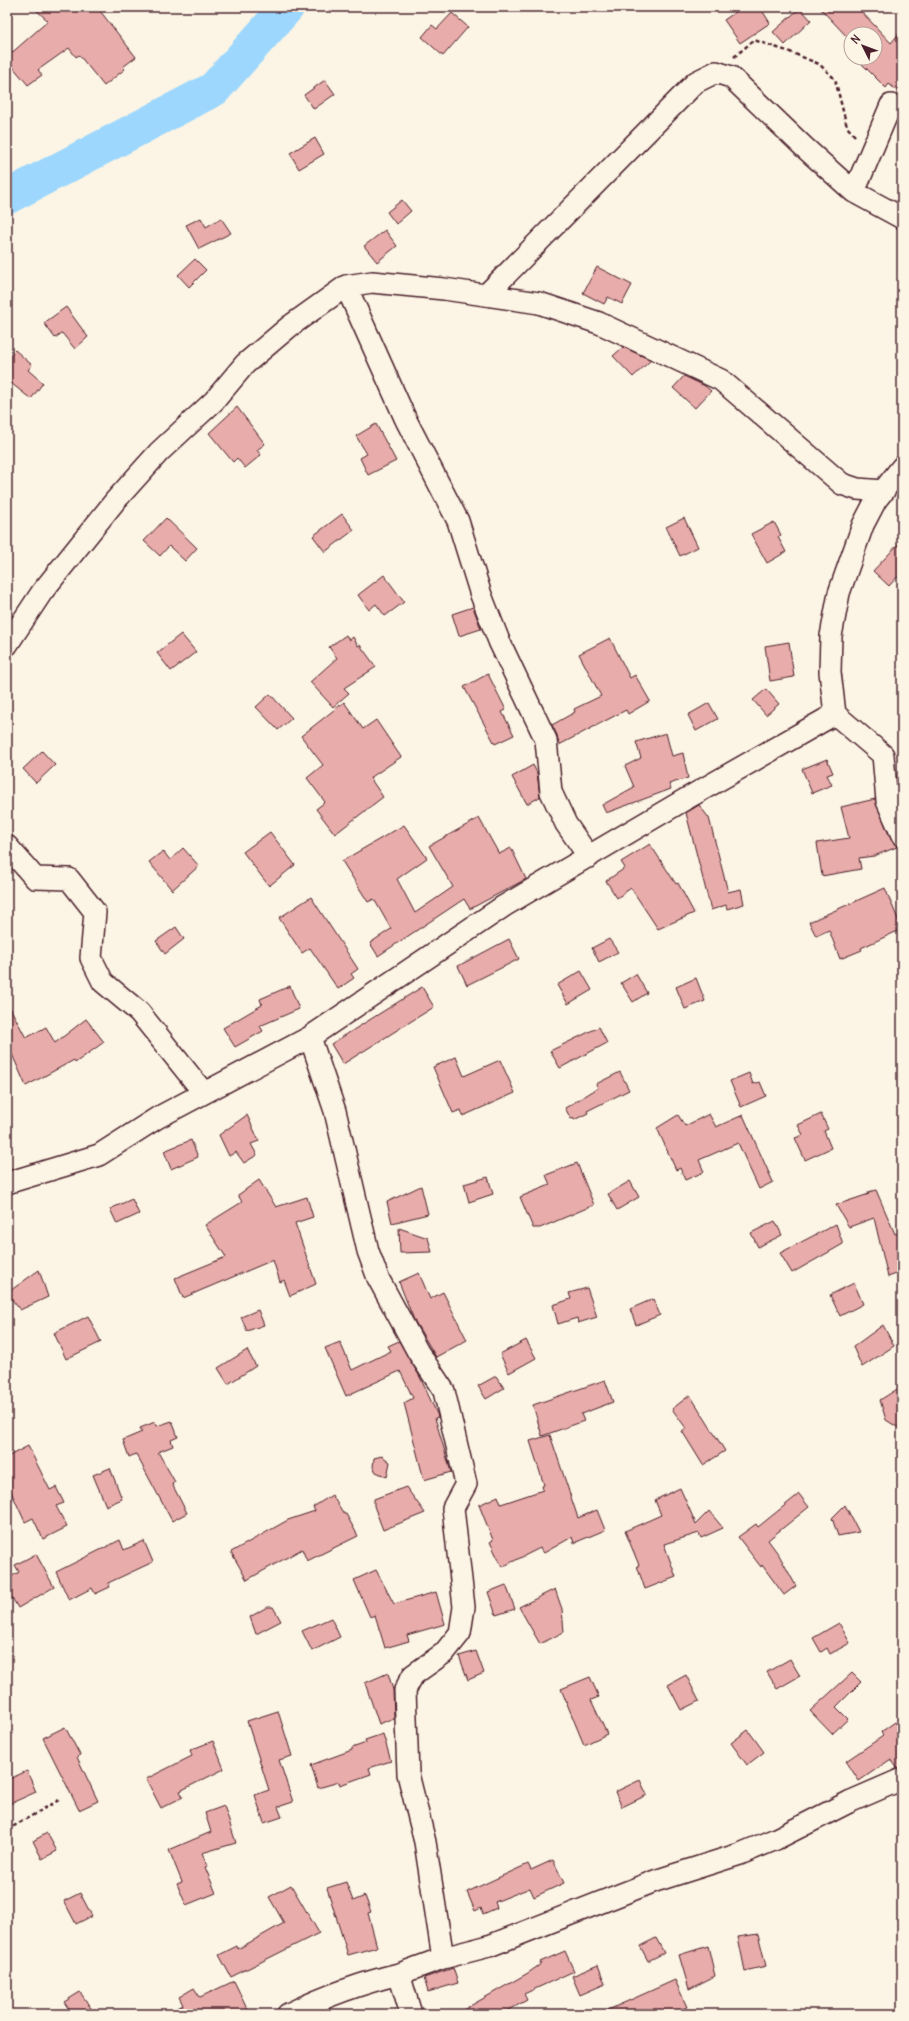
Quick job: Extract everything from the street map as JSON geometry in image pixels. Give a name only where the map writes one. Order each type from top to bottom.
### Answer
[{"type":"street","points":[[486,295],[696,82],[716,72],[731,76],[805,148],[854,192],[902,218]]},
{"type":"street","points":[[854,192],[891,105]]},
{"type":"street","points":[[7,645],[42,592],[115,500],[159,452],[214,401],[245,364],[290,326],[346,286],[372,282],[444,289],[486,295],[540,303],[599,323],[684,361],[721,380],[842,484],[857,489],[884,491]]},
{"type":"street","points":[[346,286],[406,420],[458,521],[470,554],[480,595],[500,642],[546,740],[551,792],[566,824],[589,857]]},
{"type":"street","points":[[902,467],[876,500],[863,525],[839,594],[831,636],[830,672],[835,714],[884,755],[887,801],[902,835]]},
{"type":"street","points":[[7,1183],[98,1155],[156,1118],[310,1037],[504,906],[684,800],[835,714]]},
{"type":"street","points":[[7,846],[35,878],[69,879],[95,912],[91,958],[103,982],[140,1012],[204,1093]]},
{"type":"street","points":[[310,1037],[335,1110],[368,1251],[378,1278],[418,1352],[444,1391],[466,1484],[453,1508],[464,1607],[460,1633],[444,1653],[413,1675],[405,1690],[408,1774],[425,1842],[443,1958]]},
{"type":"street","points":[[288,2014],[312,2003],[373,1980],[399,1974],[443,1958],[489,1946],[654,1881],[740,1854],[776,1839],[849,1802],[902,1779]]},
{"type":"street","points":[[399,1974],[411,2014]]},
{"type":"path","points":[[716,72],[754,40],[790,52],[819,64],[835,79],[847,127],[870,153]]},
{"type":"path","points":[[7,1830],[59,1800]]},
{"type":"building","points":[[33,7],[97,7],[136,57],[123,67],[125,69],[104,86],[79,55],[76,57],[69,48],[38,70],[42,75],[28,85],[7,60],[7,57],[48,21]]},
{"type":"building","points":[[743,7],[760,7],[770,23],[740,43],[724,20]]},
{"type":"building","points":[[819,7],[857,7],[875,26],[843,26],[843,32]]},
{"type":"building","points":[[800,8],[811,20],[785,45],[773,32]]},
{"type":"building","points":[[452,13],[468,27],[443,56],[422,37],[432,25],[437,29]]},
{"type":"building","points":[[902,30],[902,95],[889,84],[886,88],[864,66],[883,66],[883,35],[891,43]]},
{"type":"building","points":[[325,80],[335,94],[314,109],[304,95]]},
{"type":"building","points":[[315,138],[324,154],[299,169],[290,153]]},
{"type":"building","points":[[402,200],[411,211],[396,224],[387,212]]},
{"type":"building","points":[[201,218],[206,227],[221,218],[231,233],[199,249],[186,225]]},
{"type":"building","points":[[385,230],[397,246],[377,262],[364,246]]},
{"type":"building","points":[[195,259],[206,270],[189,287],[178,275]]},
{"type":"building","points":[[597,267],[632,285],[622,304],[608,297],[604,304],[583,293]]},
{"type":"building","points":[[66,307],[88,337],[75,349],[62,333],[55,338],[44,323]]},
{"type":"building","points":[[623,347],[651,360],[633,377],[613,356]]},
{"type":"building","points":[[15,350],[32,365],[28,370],[43,383],[31,399],[7,380],[7,358]]},
{"type":"building","points":[[684,376],[705,386],[711,391],[695,408],[673,388]]},
{"type":"building","points":[[237,407],[265,444],[257,450],[261,455],[245,468],[237,458],[233,462],[209,433]]},
{"type":"building","points":[[376,424],[396,461],[368,475],[360,458],[367,454],[356,436]]},
{"type":"building","points":[[342,514],[354,530],[325,552],[313,536]]},
{"type":"building","points":[[166,518],[197,548],[185,561],[169,546],[160,556],[144,541]]},
{"type":"building","points":[[684,518],[698,547],[680,556],[666,527]]},
{"type":"building","points":[[774,522],[781,535],[778,537],[786,552],[767,563],[751,534]]},
{"type":"building","points":[[902,540],[902,572],[889,586],[873,571]]},
{"type":"building","points":[[384,575],[404,602],[385,616],[376,604],[369,610],[358,595]]},
{"type":"building","points":[[473,607],[481,629],[459,636],[452,614]]},
{"type":"building","points":[[181,634],[196,652],[171,671],[157,653]]},
{"type":"building","points":[[346,635],[349,640],[353,637],[358,646],[360,645],[376,667],[344,688],[349,693],[333,707],[310,682],[337,658],[329,647]]},
{"type":"building","points":[[610,638],[630,678],[635,675],[650,701],[628,714],[626,710],[559,745],[557,735],[552,725],[575,712],[574,709],[601,696],[579,654]]},
{"type":"building","points":[[789,642],[794,677],[770,681],[765,646]]},
{"type":"building","points":[[488,674],[506,710],[502,712],[514,735],[495,744],[464,687]]},
{"type":"building","points":[[766,689],[779,704],[766,715],[753,700]]},
{"type":"building","points":[[270,694],[292,718],[278,730],[256,707]]},
{"type":"building","points":[[344,702],[363,729],[376,720],[401,757],[370,778],[383,797],[335,834],[316,809],[325,802],[307,778],[323,765],[301,736]]},
{"type":"building","points":[[709,703],[718,719],[696,731],[688,715]]},
{"type":"building","points":[[666,733],[672,756],[683,753],[688,778],[669,784],[671,789],[606,813],[602,805],[634,787],[625,766],[641,758],[636,742]]},
{"type":"building","points":[[42,751],[55,765],[36,783],[23,769]]},
{"type":"building","points":[[827,759],[833,773],[827,775],[832,785],[812,793],[802,769]]},
{"type":"building","points":[[533,765],[537,773],[540,797],[527,804],[512,777]]},
{"type":"building","points":[[875,799],[891,840],[897,847],[874,856],[859,858],[861,869],[822,876],[817,843],[849,838],[841,807]]},
{"type":"building","points":[[699,805],[709,818],[728,892],[741,889],[744,904],[727,909],[726,905],[711,910],[686,813]]},
{"type":"building","points":[[479,818],[499,854],[511,848],[526,879],[470,909],[464,899],[378,956],[370,943],[391,929],[374,899],[368,902],[342,861],[404,825],[427,858],[397,879],[415,913],[453,887],[429,846]]},
{"type":"building","points":[[270,832],[295,865],[269,886],[243,852]]},
{"type":"building","points":[[650,844],[676,884],[678,883],[694,913],[658,929],[631,888],[617,898],[606,881],[625,868],[621,862]]},
{"type":"building","points":[[183,848],[199,866],[172,890],[149,862],[163,851],[170,860]]},
{"type":"building","points":[[885,888],[902,929],[861,948],[862,950],[840,959],[829,930],[816,936],[809,922]]},
{"type":"building","points":[[311,897],[358,969],[351,974],[354,978],[338,989],[310,948],[302,953],[279,918]]},
{"type":"building","points":[[176,927],[184,939],[165,954],[156,941]]},
{"type":"building","points":[[509,939],[519,959],[467,985],[458,966]]},
{"type":"building","points":[[609,939],[618,952],[599,962],[592,948]]},
{"type":"building","points":[[581,971],[592,990],[568,1004],[557,985]]},
{"type":"building","points":[[636,974],[647,993],[633,1002],[621,983]]},
{"type":"building","points":[[696,978],[705,1001],[685,1009],[676,987]]},
{"type":"building","points":[[290,986],[299,1009],[260,1026],[263,1031],[235,1047],[223,1028],[262,1005],[260,999]]},
{"type":"building","points":[[422,987],[434,1007],[343,1064],[331,1044]]},
{"type":"building","points":[[7,1002],[26,1038],[46,1027],[55,1043],[86,1019],[104,1042],[75,1063],[74,1060],[26,1086],[7,1043]]},
{"type":"building","points":[[599,1027],[607,1043],[560,1068],[550,1051]]},
{"type":"building","points":[[456,1057],[464,1076],[500,1060],[515,1093],[463,1116],[461,1110],[453,1113],[433,1067]]},
{"type":"building","points":[[620,1072],[629,1090],[587,1111],[588,1113],[574,1120],[573,1118],[571,1119],[565,1108],[598,1088],[596,1084]]},
{"type":"building","points":[[749,1073],[753,1084],[760,1082],[766,1096],[741,1107],[730,1081]]},
{"type":"building","points":[[709,1114],[716,1127],[743,1115],[773,1182],[759,1189],[738,1143],[699,1160],[704,1172],[685,1180],[680,1168],[676,1170],[657,1128],[678,1115],[685,1126]]},
{"type":"building","points":[[821,1114],[828,1129],[824,1131],[831,1148],[805,1160],[795,1138],[803,1135],[798,1125]]},
{"type":"building","points":[[247,1115],[259,1141],[251,1144],[257,1155],[244,1163],[236,1152],[229,1156],[219,1135]]},
{"type":"building","points":[[191,1140],[198,1157],[171,1169],[164,1151]]},
{"type":"building","points":[[577,1163],[594,1205],[540,1228],[533,1228],[520,1197],[550,1185],[546,1175]]},
{"type":"building","points":[[488,1177],[493,1194],[469,1202],[464,1184]]},
{"type":"building","points":[[259,1180],[276,1207],[307,1197],[313,1217],[295,1223],[316,1284],[290,1296],[284,1280],[280,1282],[273,1260],[183,1298],[175,1278],[226,1257],[205,1225],[242,1202],[238,1195]]},
{"type":"building","points":[[630,1181],[639,1197],[617,1210],[608,1194]]},
{"type":"building","points":[[421,1186],[428,1214],[392,1223],[387,1202]]},
{"type":"building","points":[[876,1190],[895,1234],[902,1232],[902,1272],[888,1277],[874,1218],[849,1227],[836,1205],[869,1194],[868,1192]]},
{"type":"building","points":[[132,1199],[139,1214],[117,1224],[110,1209]]},
{"type":"building","points":[[775,1221],[782,1235],[758,1247],[751,1233]]},
{"type":"building","points":[[836,1224],[843,1244],[792,1273],[780,1253]]},
{"type":"building","points":[[399,1228],[428,1238],[432,1252],[400,1253]]},
{"type":"building","points":[[39,1270],[48,1297],[20,1310],[7,1293]]},
{"type":"building","points":[[419,1273],[430,1299],[443,1292],[467,1340],[436,1357],[414,1320],[399,1282]]},
{"type":"building","points":[[854,1283],[863,1304],[840,1316],[830,1295]]},
{"type":"building","points":[[587,1288],[597,1317],[578,1323],[577,1318],[558,1324],[553,1305],[571,1299],[569,1293]]},
{"type":"building","points":[[653,1299],[660,1315],[636,1325],[630,1309]]},
{"type":"building","points":[[258,1310],[264,1325],[247,1331],[241,1317]]},
{"type":"building","points":[[88,1316],[101,1342],[66,1359],[54,1333]]},
{"type":"building","points":[[883,1325],[894,1346],[862,1367],[853,1347]]},
{"type":"building","points":[[526,1340],[536,1358],[509,1373],[500,1354]]},
{"type":"building","points":[[399,1341],[420,1377],[437,1414],[438,1417],[435,1418],[451,1472],[424,1480],[404,1403],[413,1398],[400,1371],[346,1396],[325,1348],[340,1342],[352,1370],[391,1351],[388,1346]]},
{"type":"building","points":[[247,1350],[256,1366],[228,1384],[218,1368]]},
{"type":"building","points":[[496,1376],[504,1388],[486,1399],[478,1386]]},
{"type":"building","points":[[605,1380],[613,1402],[581,1414],[584,1421],[542,1436],[533,1405]]},
{"type":"building","points":[[902,1386],[902,1430],[886,1420],[880,1400]]},
{"type":"building","points":[[690,1395],[725,1451],[703,1465],[682,1431],[686,1428],[672,1409]]},
{"type":"building","points":[[172,1421],[178,1437],[171,1440],[173,1446],[158,1452],[175,1482],[172,1484],[187,1513],[172,1521],[136,1454],[129,1457],[123,1440],[142,1432],[140,1428],[155,1422],[157,1426]]},
{"type":"building","points":[[550,1435],[578,1518],[597,1510],[605,1530],[574,1543],[572,1537],[544,1553],[540,1548],[502,1567],[490,1542],[493,1540],[479,1505],[498,1496],[501,1504],[543,1490],[542,1486],[544,1485],[530,1441]]},
{"type":"building","points":[[28,1446],[50,1490],[56,1487],[64,1503],[56,1506],[67,1527],[43,1539],[33,1518],[25,1522],[7,1483],[7,1457]]},
{"type":"building","points":[[382,1456],[390,1462],[387,1477],[376,1472],[373,1467],[374,1458]]},
{"type":"building","points":[[110,1468],[122,1499],[106,1506],[93,1475]]},
{"type":"building","points":[[406,1487],[425,1513],[383,1530],[374,1506],[374,1499]]},
{"type":"building","points":[[680,1488],[696,1524],[709,1511],[723,1528],[701,1538],[699,1533],[664,1544],[676,1577],[645,1589],[637,1566],[639,1565],[625,1531],[661,1515],[655,1500]]},
{"type":"building","points":[[799,1494],[809,1507],[768,1540],[779,1555],[796,1586],[784,1595],[762,1565],[761,1567],[738,1537],[756,1524],[758,1527]]},
{"type":"building","points":[[332,1495],[344,1514],[346,1514],[358,1536],[307,1561],[302,1549],[247,1580],[231,1552],[288,1520],[315,1511],[313,1507]]},
{"type":"building","points":[[845,1505],[859,1532],[838,1536],[832,1518]]},
{"type":"building","points":[[120,1540],[124,1550],[144,1541],[153,1562],[108,1583],[110,1587],[95,1594],[92,1588],[69,1600],[56,1572]]},
{"type":"building","points":[[36,1554],[54,1587],[18,1608],[7,1589],[7,1579],[19,1572],[15,1565]]},
{"type":"building","points":[[376,1570],[394,1604],[436,1592],[445,1624],[407,1635],[409,1641],[385,1648],[375,1615],[370,1617],[354,1580]]},
{"type":"building","points":[[506,1585],[515,1609],[496,1615],[488,1592]]},
{"type":"building","points":[[555,1589],[562,1609],[564,1632],[540,1644],[519,1607]]},
{"type":"building","points":[[267,1607],[273,1607],[281,1621],[256,1634],[250,1617]]},
{"type":"building","points":[[331,1618],[340,1637],[312,1651],[302,1631]]},
{"type":"building","points":[[839,1623],[850,1643],[830,1654],[827,1648],[821,1652],[813,1638]]},
{"type":"building","points":[[476,1651],[484,1673],[468,1680],[459,1656]]},
{"type":"building","points":[[790,1659],[800,1676],[777,1689],[767,1672]]},
{"type":"building","points":[[388,1673],[393,1690],[394,1718],[379,1724],[365,1683]]},
{"type":"building","points":[[852,1673],[861,1682],[836,1707],[848,1719],[832,1734],[810,1711]]},
{"type":"building","points":[[686,1675],[699,1701],[681,1710],[668,1685]]},
{"type":"building","points":[[590,1677],[599,1697],[591,1700],[607,1734],[584,1745],[561,1689]]},
{"type":"building","points":[[278,1711],[292,1756],[279,1760],[293,1802],[278,1807],[282,1817],[264,1823],[255,1795],[269,1790],[247,1721]]},
{"type":"building","points":[[895,1722],[902,1732],[902,1767],[897,1768],[891,1759],[859,1781],[846,1761],[883,1736],[881,1732]]},
{"type":"building","points":[[65,1727],[80,1755],[77,1757],[98,1801],[79,1810],[43,1738]]},
{"type":"building","points":[[748,1730],[764,1752],[747,1765],[731,1743]]},
{"type":"building","points":[[383,1734],[391,1761],[369,1768],[371,1774],[340,1785],[339,1782],[318,1788],[311,1765],[352,1750],[352,1748],[366,1743],[365,1740]]},
{"type":"building","points":[[213,1741],[224,1769],[180,1791],[183,1797],[161,1808],[146,1779],[192,1756],[190,1750]]},
{"type":"building","points":[[27,1771],[36,1792],[7,1805],[7,1780]]},
{"type":"building","points":[[640,1780],[647,1795],[622,1807],[615,1792]]},
{"type":"building","points":[[224,1806],[236,1843],[202,1853],[208,1866],[205,1867],[216,1893],[186,1905],[177,1884],[182,1882],[169,1850],[211,1832],[205,1813]]},
{"type":"building","points":[[47,1833],[57,1851],[42,1859],[33,1841]]},
{"type":"building","points":[[553,1860],[564,1883],[534,1897],[530,1888],[495,1902],[497,1908],[483,1914],[481,1908],[475,1911],[467,1892],[528,1864],[531,1870]]},
{"type":"building","points":[[346,1882],[353,1901],[365,1896],[371,1912],[368,1913],[377,1947],[348,1955],[327,1888]]},
{"type":"building","points":[[291,1885],[319,1933],[231,1977],[219,1955],[237,1946],[238,1949],[284,1923],[269,1897]]},
{"type":"building","points":[[80,1893],[92,1916],[76,1924],[64,1901]]},
{"type":"building","points":[[758,1934],[766,1966],[745,1971],[738,1937]]},
{"type":"building","points":[[656,1938],[664,1953],[648,1961],[640,1946]]},
{"type":"building","points":[[708,1946],[715,1976],[689,1989],[679,1955]]},
{"type":"building","points":[[565,1951],[574,1971],[524,1994],[527,2000],[502,2014],[456,2014],[528,1973],[541,1964],[540,1962]]},
{"type":"building","points":[[598,1965],[605,1984],[580,1995],[572,1976]]},
{"type":"building","points":[[453,1968],[458,1983],[428,1992],[424,1978]]},
{"type":"building","points":[[675,1980],[687,2007],[670,2014],[599,2014]]},
{"type":"building","points":[[234,1981],[250,2014],[166,2014],[183,2005],[179,1997],[194,1988],[200,1997]]},
{"type":"building","points":[[80,1992],[95,2014],[72,2014],[64,2002]]},
{"type":"waterway","points":[[7,197],[214,89],[287,7]]}]
